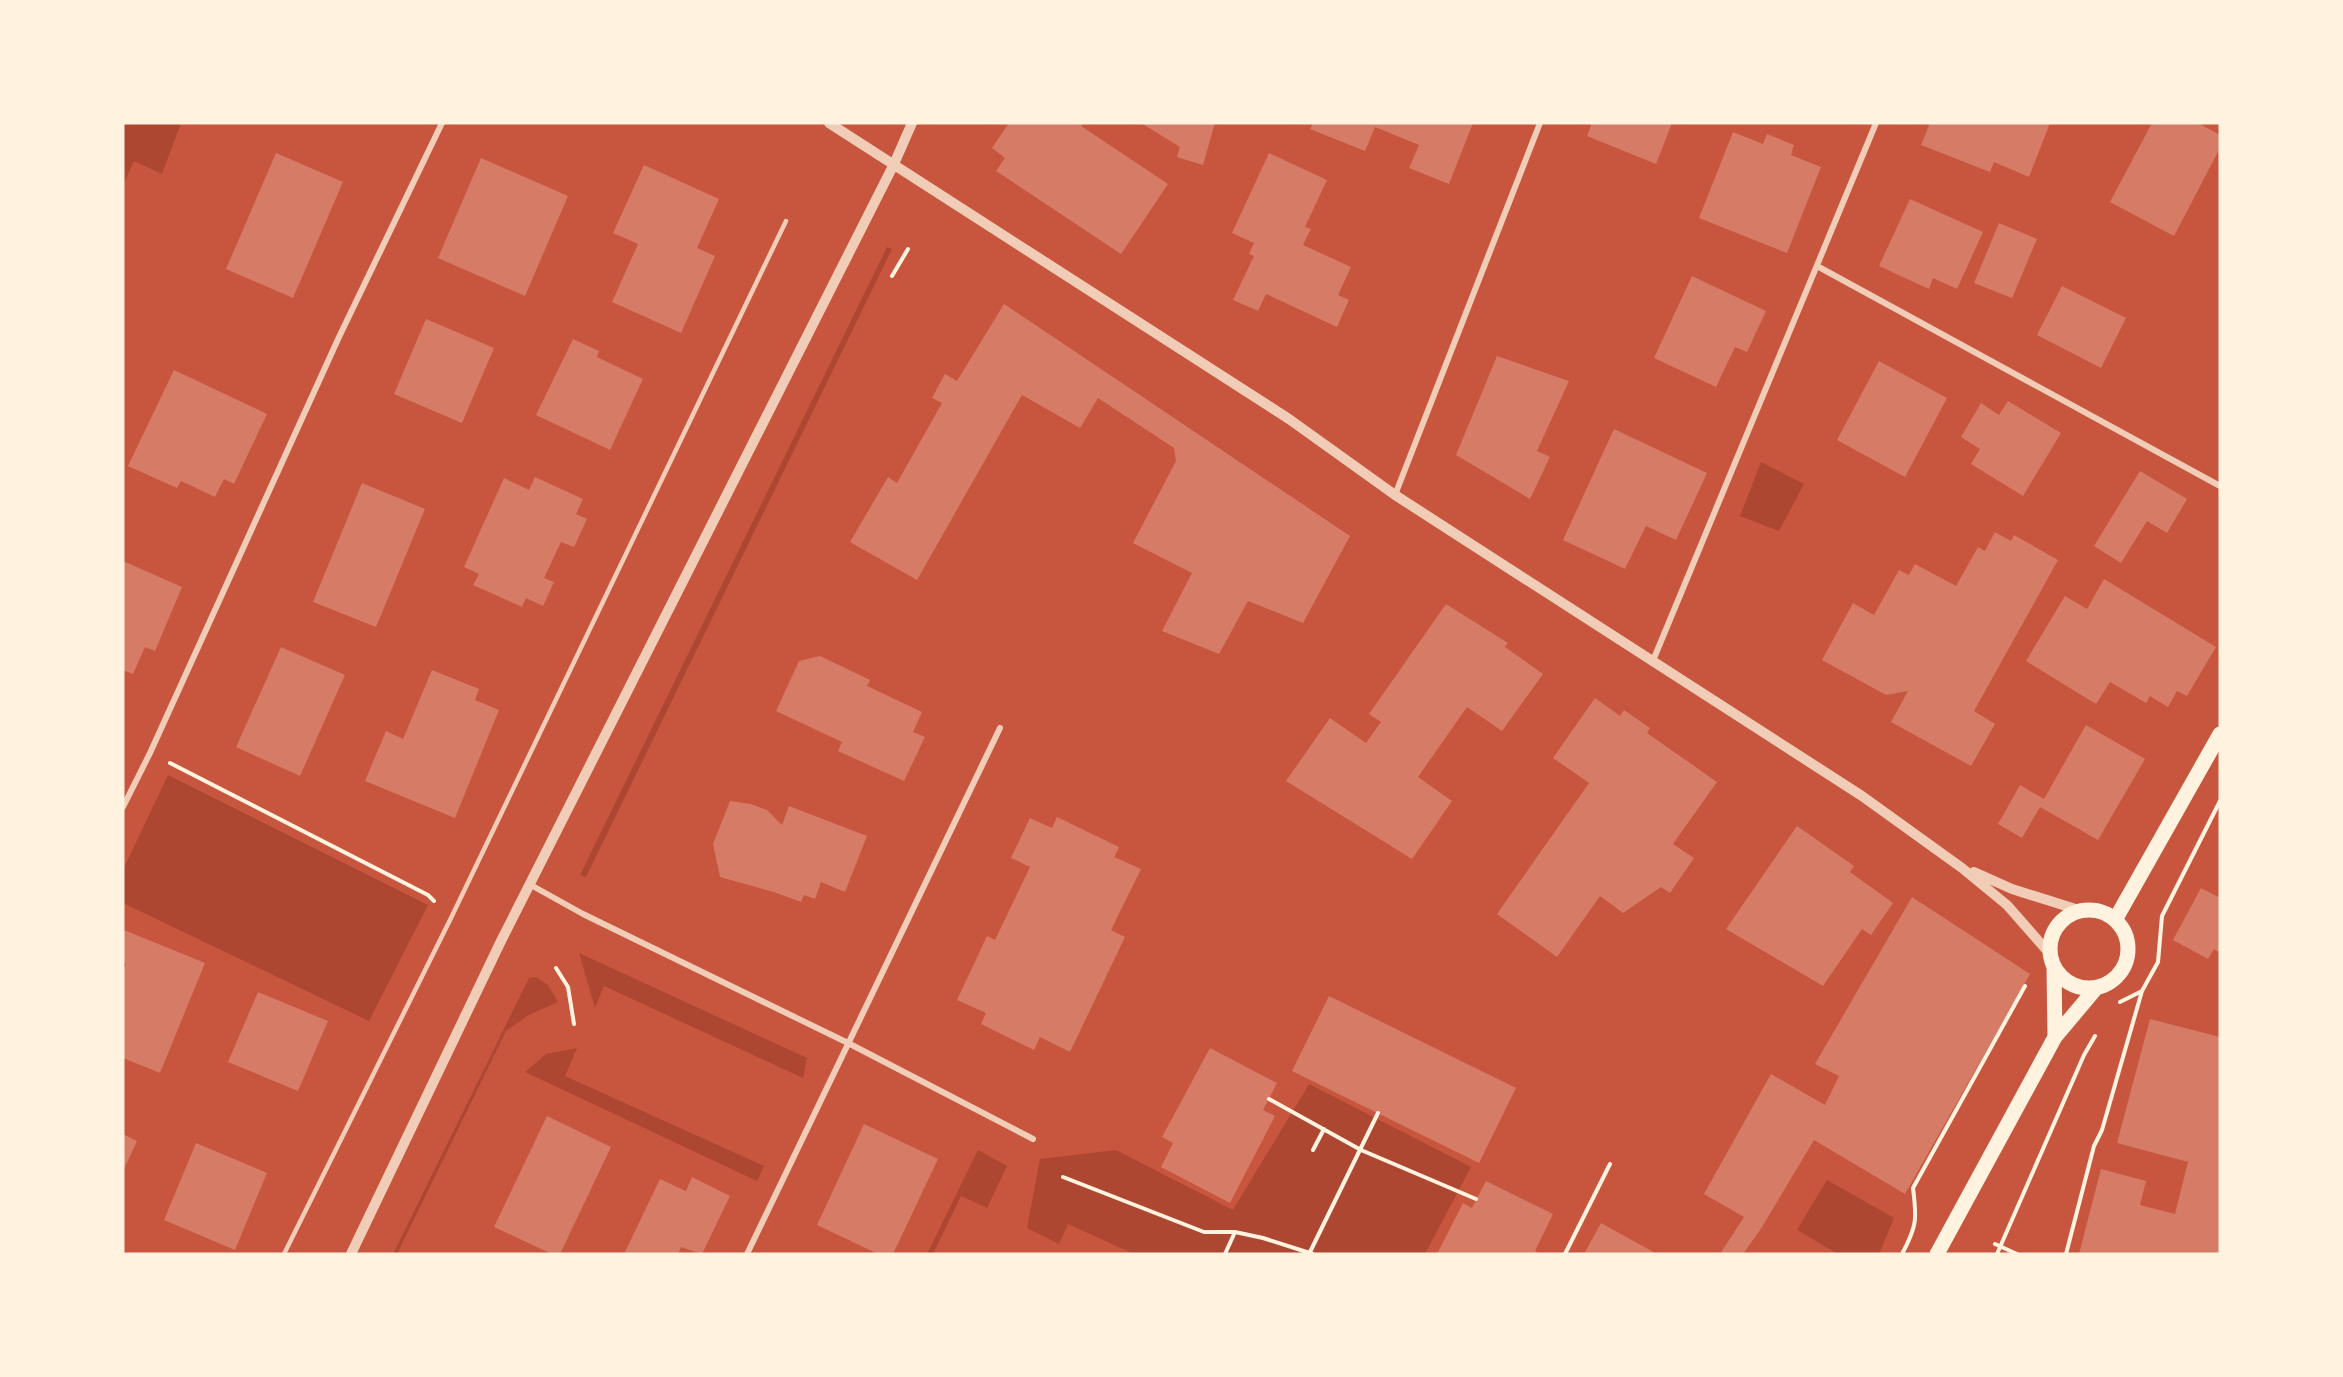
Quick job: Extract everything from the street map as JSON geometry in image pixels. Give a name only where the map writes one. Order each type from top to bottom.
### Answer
[{"type":"main road","points":[[2115,920],[2220,734]]},
{"type":"main road","points":[[2052,961],[2062,978],[2074,985],[2085,988],[2108,984],[2118,976],[2128,956],[2126,934],[2115,920],[2096,910],[2082,911],[2064,919],[2057,926],[2050,944],[2055,1037]]},
{"type":"main road","points":[[1937,1254],[2055,1037],[2097,987]]},
{"type":"street","points":[[123,807],[160,731],[339,337],[442,123]]},
{"type":"street","points":[[829,123],[1289,419],[1395,495],[1862,796],[1962,868],[2007,904],[2052,961]]},
{"type":"street","points":[[351,1254],[530,884],[894,164],[912,123]]},
{"type":"street","points":[[1395,495],[1540,123]]},
{"type":"street","points":[[1653,663],[1876,123]]},
{"type":"street","points":[[1817,266],[2220,486]]},
{"type":"street","points":[[747,1254],[1000,728]]},
{"type":"street","points":[[1962,868],[2012,889],[2082,911]]},
{"type":"street","points":[[530,884],[583,914],[848,1043],[1033,1138]]},
{"type":"lane","points":[[284,1254],[451,918],[786,221]]},
{"type":"path","points":[[892,276],[908,249]]},
{"type":"path","points":[[168,762],[428,895],[451,918]]},
{"type":"path","points":[[2066,1254],[2094,1146],[2102,1130],[2142,991],[2158,962],[2162,916],[2220,801]]},
{"type":"path","points":[[556,968],[568,987],[574,1024]]},
{"type":"path","points":[[1902,1254],[1914,1231],[1917,1214],[1913,1188],[2028,981]]},
{"type":"path","points":[[2111,1007],[2142,991]]},
{"type":"path","points":[[1997,1254],[2084,1055],[2100,1026]]},
{"type":"path","points":[[1269,1099],[1361,1149],[1476,1199]]},
{"type":"path","points":[[1063,1177],[1204,1233],[1235,1233],[1263,1238],[1311,1253],[1378,1113]]},
{"type":"path","points":[[1313,1150],[1324,1129]]},
{"type":"path","points":[[1565,1254],[1610,1164]]},
{"type":"path","points":[[1225,1254],[1235,1233]]},
{"type":"path","points":[[1995,1244],[2017,1254]]},
{"type":"shaded area","points":[[123,123],[181,123],[162,174],[134,161],[123,185]]},
{"type":"shaded area","points":[[887,247],[892,249],[586,877],[580,875]]},
{"type":"shaded area","points":[[1761,462],[1804,484],[1779,531],[1740,516]]},
{"type":"shaded area","points":[[168,775],[428,905],[369,1021],[123,903],[123,870]]},
{"type":"shaded area","points":[[579,953],[807,1058],[803,1078],[604,986],[595,1008]]},
{"type":"shaded area","points":[[536,977],[548,985],[558,1002],[529,1015],[506,1031],[397,1254],[393,1254],[529,978]]},
{"type":"shaded area","points":[[577,1048],[565,1076],[764,1166],[757,1181],[525,1072],[546,1054]]},
{"type":"shaded area","points":[[1309,1084],[1471,1167],[1425,1254],[1134,1254],[1068,1224],[1059,1244],[1027,1228],[1040,1159],[1116,1150],[1233,1210]]},
{"type":"shaded area","points":[[978,1150],[1007,1166],[987,1208],[961,1196],[933,1254],[927,1254]]},
{"type":"shaded area","points":[[1827,1180],[1894,1218],[1879,1254],[1838,1254],[1797,1230]]},
{"type":"building","points":[[1009,123],[1083,123],[1081,126],[1168,184],[1121,254],[996,171],[1005,158],[992,148]]},
{"type":"building","points":[[1141,123],[1215,123],[1203,165],[1177,157],[1180,147]]},
{"type":"building","points":[[1313,123],[1473,123],[1449,184],[1409,168],[1419,145],[1375,127],[1365,151],[1310,129]]},
{"type":"building","points":[[1592,123],[1672,123],[1656,164],[1587,136]]},
{"type":"building","points":[[1930,123],[2050,123],[2029,177],[1994,162],[1990,172],[1921,145]]},
{"type":"building","points":[[2152,123],[2198,123],[2220,135],[2220,148],[2174,236],[2110,202]]},
{"type":"building","points":[[1733,132],[1763,144],[1767,134],[1794,145],[1791,155],[1821,167],[1787,253],[1699,218]]},
{"type":"building","points":[[276,153],[343,182],[293,298],[226,269]]},
{"type":"building","points":[[1269,153],[1327,180],[1305,227],[1311,229],[1303,245],[1351,267],[1338,295],[1349,300],[1337,327],[1266,294],[1258,311],[1233,300],[1254,256],[1249,254],[1254,243],[1232,233]]},
{"type":"building","points":[[481,158],[568,196],[525,296],[438,258]]},
{"type":"building","points":[[644,165],[719,199],[697,248],[715,256],[681,333],[612,302],[638,244],[613,233]]},
{"type":"building","points":[[1910,199],[1983,232],[1957,289],[1933,278],[1929,289],[1879,266]]},
{"type":"building","points":[[1999,223],[2037,239],[2012,298],[1974,283]]},
{"type":"building","points":[[1692,276],[1766,311],[1747,352],[1735,347],[1716,387],[1654,358]]},
{"type":"building","points":[[2062,286],[2126,318],[2101,368],[2037,335]]},
{"type":"building","points":[[1004,304],[1350,536],[1303,623],[1248,601],[1219,654],[1162,631],[1192,573],[1133,543],[1176,461],[1174,448],[1098,398],[1080,428],[1022,395],[917,580],[850,542],[888,477],[897,483],[942,403],[932,398],[945,374],[957,381]]},
{"type":"building","points":[[426,319],[494,348],[462,423],[394,394]]},
{"type":"building","points":[[573,339],[599,351],[597,357],[643,379],[610,450],[536,415]]},
{"type":"building","points":[[1497,356],[1569,381],[1537,451],[1550,457],[1530,499],[1456,455]]},
{"type":"building","points":[[1879,361],[1947,398],[1905,477],[1837,440]]},
{"type":"building","points":[[174,370],[267,414],[234,484],[224,479],[215,497],[181,481],[177,488],[128,466]]},
{"type":"building","points":[[2008,401],[2061,433],[2023,496],[1971,464],[1980,449],[1961,437],[1981,403],[1999,415]]},
{"type":"building","points":[[1614,429],[1707,473],[1676,540],[1646,526],[1625,569],[1563,540]]},
{"type":"building","points":[[2140,471],[2187,499],[2167,533],[2147,521],[2121,563],[2094,546]]},
{"type":"building","points":[[535,477],[583,499],[576,514],[587,519],[574,547],[561,542],[544,578],[554,582],[543,606],[526,598],[522,607],[473,585],[479,574],[464,567],[504,478],[529,490]]},
{"type":"building","points":[[362,483],[425,509],[376,627],[313,602]]},
{"type":"building","points":[[1995,532],[2011,541],[2014,535],[2058,560],[1974,711],[1995,724],[1971,766],[1891,722],[1908,691],[1886,695],[1822,660],[1853,603],[1874,615],[1899,570],[1909,575],[1915,564],[1956,586],[1978,547],[1985,551]]},
{"type":"building","points":[[123,561],[182,587],[155,651],[145,647],[133,674],[123,670]]},
{"type":"building","points":[[2104,579],[2216,647],[2187,696],[2177,691],[2168,707],[2150,696],[2146,703],[2110,682],[2096,704],[2026,661],[2065,596],[2087,609]]},
{"type":"building","points":[[1446,604],[1508,643],[1505,647],[1543,674],[1502,731],[1467,707],[1418,777],[1452,801],[1412,859],[1286,781],[1330,718],[1366,743],[1381,722],[1369,714]]},
{"type":"building","points":[[281,647],[345,675],[300,776],[236,747]]},
{"type":"building","points":[[820,656],[870,680],[867,686],[922,712],[913,732],[925,737],[904,781],[838,751],[842,742],[776,711],[799,661]]},
{"type":"building","points":[[432,670],[479,689],[475,700],[499,710],[455,818],[365,781],[386,731],[403,739]]},
{"type":"building","points":[[1595,698],[1620,716],[1624,710],[1650,728],[1647,733],[1717,782],[1673,844],[1694,858],[1670,893],[1661,887],[1623,913],[1600,896],[1557,957],[1497,914],[1589,783],[1553,758]]},
{"type":"building","points":[[2086,725],[2145,759],[2098,840],[2040,807],[2022,838],[1998,824],[2020,785],[2044,799]]},
{"type":"building","points":[[730,801],[751,804],[767,810],[782,825],[789,806],[867,836],[845,892],[821,882],[815,899],[804,895],[801,902],[720,877],[713,844]]},
{"type":"building","points":[[1057,817],[1119,847],[1114,857],[1141,869],[1111,930],[1125,937],[1070,1052],[1040,1037],[1034,1050],[981,1024],[986,1013],[957,1000],[987,936],[995,940],[1030,867],[1011,858],[1030,818],[1052,828]]},
{"type":"building","points":[[1797,826],[1854,866],[1850,872],[1893,903],[1871,935],[1862,929],[1823,986],[1726,929]]},
{"type":"building","points":[[2201,888],[2220,898],[2220,953],[2214,949],[2208,959],[2173,940]]},
{"type":"building","points":[[1912,897],[2030,974],[1905,1194],[1814,1140],[1762,1227],[1743,1254],[1720,1254],[1744,1217],[1704,1194],[1771,1074],[1825,1105],[1839,1076],[1815,1064]]},
{"type":"building","points":[[124,930],[205,963],[160,1073],[123,1058],[123,970],[126,964],[123,963]]},
{"type":"building","points":[[258,992],[328,1021],[298,1091],[228,1062]]},
{"type":"building","points":[[1329,996],[1516,1088],[1479,1163],[1292,1071]]},
{"type":"building","points":[[2150,1019],[2220,1037],[2220,1254],[2079,1254],[2101,1169],[2146,1181],[2140,1205],[2175,1214],[2188,1162],[2117,1143]]},
{"type":"building","points":[[1210,1048],[1277,1083],[1263,1110],[1275,1116],[1230,1203],[1161,1167],[1173,1143],[1162,1137]]},
{"type":"building","points":[[547,1116],[611,1147],[560,1254],[552,1254],[494,1227]]},
{"type":"building","points":[[864,1124],[938,1159],[893,1254],[878,1254],[817,1225]]},
{"type":"building","points":[[123,1134],[137,1141],[123,1171]]},
{"type":"building","points":[[196,1143],[267,1173],[235,1250],[164,1220]]},
{"type":"building","points":[[692,1177],[730,1196],[702,1254],[681,1247],[678,1254],[624,1254],[660,1179],[686,1191]]},
{"type":"building","points":[[1486,1181],[1553,1214],[1535,1251],[1541,1254],[1437,1254],[1463,1203],[1472,1208]]},
{"type":"building","points":[[1601,1223],[1657,1254],[1584,1254]]}]
